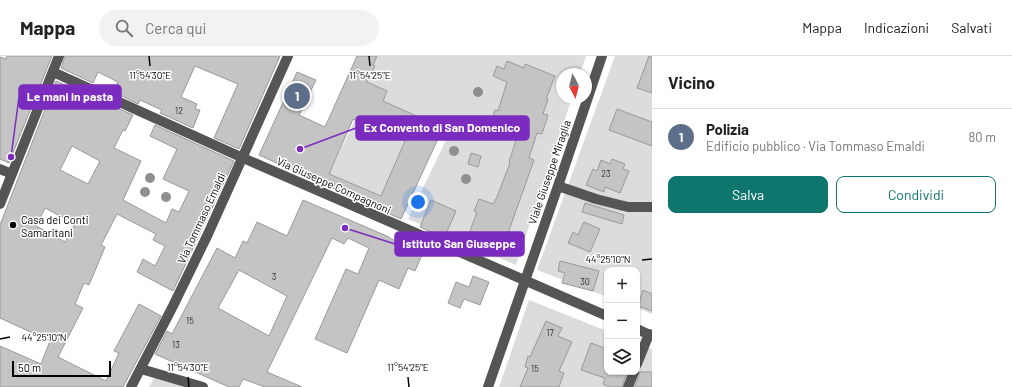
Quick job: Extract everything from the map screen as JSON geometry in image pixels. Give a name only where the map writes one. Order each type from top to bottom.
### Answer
[{"type":"street","points":[[0,204],[59,56]]},
{"type":"street","name":"Via Tommaso Emaldi","points":[[132,387],[173,306],[243,158],[288,56]]},
{"type":"street","name":"Viale Giuseppe Miraglia","points":[[488,387],[602,56]]},
{"type":"street","name":"Via Giuseppe Compagnoni","points":[[52,72],[243,158],[604,315]]},
{"type":"street","points":[[0,170],[12,174]]},
{"type":"street","points":[[558,186],[596,199],[628,207],[652,207]]},
{"type":"street","points":[[640,330],[650,335],[640,357]]},
{"type":"street","points":[[141,369],[203,387]]},
{"type":"street","points":[[628,387],[633,375]]},
{"type":"shaded area","points":[[377,56],[586,56],[582,68],[556,68],[556,104],[570,104],[516,265],[408,219],[447,138],[360,93]]},
{"type":"shaded area","points":[[615,56],[652,56],[652,314],[640,309],[640,267],[604,267],[604,296],[537,270]]},
{"type":"shaded area","points":[[355,120],[405,141],[381,196],[329,174]]},
{"type":"shaded area","points":[[529,300],[604,330],[604,375],[640,375],[640,344],[652,349],[652,387],[499,387]]},
{"type":"shaded area","points":[[154,378],[192,387],[149,387]]},
{"type":"building","points":[[7,56],[52,56],[9,163],[0,159],[0,57],[6,59]]},
{"type":"building","points":[[65,56],[280,56],[239,149],[214,138],[238,84],[195,66],[181,97],[197,104],[195,109],[200,110],[193,128],[160,113],[162,110],[140,100],[138,104],[114,92],[118,82],[98,72],[93,83],[61,68]]},
{"type":"building","points":[[357,56],[377,56],[373,65],[375,66],[367,82],[387,91],[383,101],[443,128],[401,219],[259,155],[297,72],[316,80],[299,115],[325,127]],"holes":[[[353,119],[405,141],[381,196],[329,174]]]},
{"type":"building","points":[[649,56],[652,56],[652,93],[637,88]]},
{"type":"building","points":[[507,61],[524,68],[525,64],[555,76],[546,99],[548,99],[543,114],[548,115],[542,134],[537,133],[529,158],[534,160],[501,253],[481,245],[484,236],[470,231],[477,212],[474,211],[479,199],[493,204],[497,197],[510,163],[509,162],[518,134],[490,124],[495,110],[498,111],[507,82],[493,76],[497,66],[504,69]]},
{"type":"building","points":[[56,81],[133,115],[114,148],[141,161],[123,200],[166,223],[172,209],[179,212],[189,191],[163,179],[177,149],[150,136],[155,125],[234,161],[173,291],[137,272],[143,259],[155,266],[165,246],[153,240],[156,234],[117,214],[101,245],[105,247],[89,285],[84,283],[75,304],[83,308],[58,357],[106,381],[119,353],[114,351],[139,304],[161,316],[123,387],[0,387],[0,346],[41,364],[50,341],[0,318],[0,225]],"holes":[[[72,146],[100,161],[88,184],[60,170]],[[45,208],[75,224],[65,242],[36,226]]]},
{"type":"building","points":[[617,109],[652,122],[652,146],[609,130]]},
{"type":"building","points":[[471,153],[481,156],[478,167],[468,164]]},
{"type":"building","points":[[612,159],[625,164],[623,169],[629,171],[620,193],[605,187],[604,192],[586,185],[593,169],[597,171],[601,160],[610,164]]},
{"type":"building","points":[[303,200],[423,253],[415,271],[408,268],[399,289],[379,280],[347,353],[315,339],[346,269],[358,274],[369,248],[348,238],[344,244],[332,238],[267,372],[302,387],[265,387],[243,379],[239,387],[229,387],[155,354],[167,331],[172,334],[217,248],[235,258],[243,241],[247,243],[257,222],[287,236]],"holes":[[[239,270],[287,296],[269,336],[218,308]]]},
{"type":"building","points":[[431,200],[456,211],[444,238],[420,227]]},
{"type":"building","points":[[585,203],[624,215],[622,224],[582,212]]},
{"type":"building","points":[[584,222],[600,229],[590,252],[568,243],[573,232],[578,235]]},
{"type":"building","points":[[560,261],[599,271],[593,291],[562,283],[565,273],[558,271]]},
{"type":"building","points":[[473,276],[489,282],[480,305],[464,299],[460,308],[448,303],[456,282],[469,287]]},
{"type":"building","points":[[643,290],[652,294],[652,311],[640,307],[640,300]]},
{"type":"building","points":[[546,321],[562,328],[558,336],[572,342],[559,371],[564,373],[559,387],[520,387],[528,368],[525,367],[528,356],[530,357]]},
{"type":"building","points":[[591,343],[604,348],[604,375],[626,375],[622,387],[609,387],[603,384],[605,378],[581,370]]},
{"type":"building","points":[[640,372],[652,372],[652,387],[635,387]]},
{"type":"place","name":"Polizia","points":[[297,96]]},
{"type":"place","name":"Ex Convento di San Domenico","points":[[300,149]]},
{"type":"place","name":"Le mani in pasta","points":[[11,157]]},
{"type":"place","name":"Casa dei Conti Samaritani","points":[[13,225]]},
{"type":"place","name":"Istituto San Giuseppe","points":[[345,228]]}]
